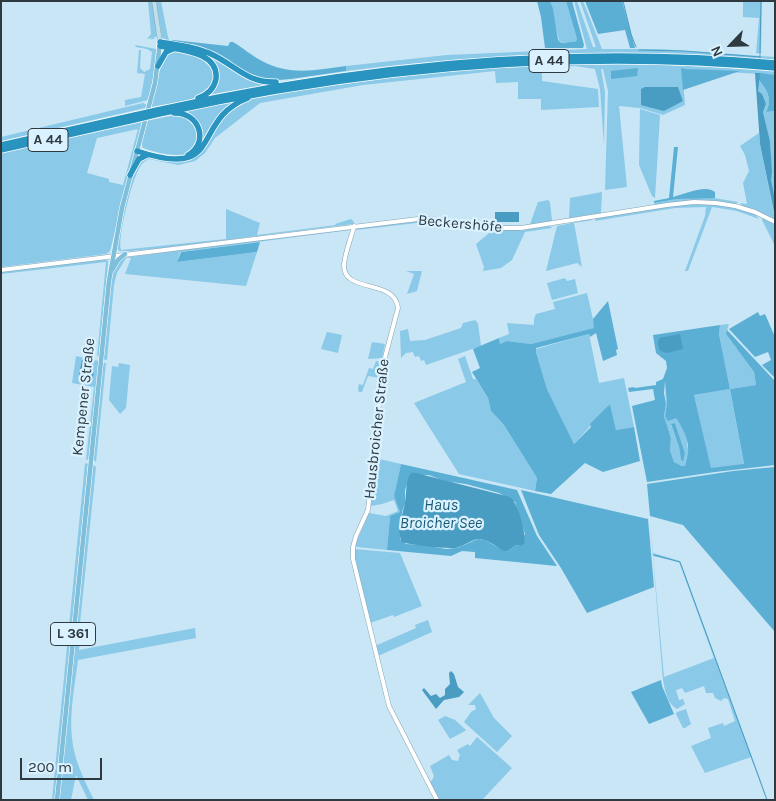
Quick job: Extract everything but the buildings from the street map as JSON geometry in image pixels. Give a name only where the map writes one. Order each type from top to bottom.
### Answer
[{"type":"highway","points":[[160,44],[204,56],[212,64],[216,76],[214,86],[208,93],[170,107]]},
{"type":"highway","points":[[160,44],[208,53],[253,79],[270,82],[296,82]]},
{"type":"highway","points":[[158,66],[166,52],[173,48]]},
{"type":"highway","name":"A 44","points":[[158,112],[170,107],[296,82],[406,66],[531,57],[641,56],[764,65],[775,68]]},
{"type":"highway","name":"A 44","points":[[1,145],[158,112],[282,89],[411,71],[522,62],[639,61],[752,64]]},
{"type":"highway","name":"A 44","points":[[764,65],[775,63]]},
{"type":"highway","points":[[137,150],[149,155],[175,160],[190,158],[202,148],[218,121],[229,109],[247,99],[282,89]]},
{"type":"highway","points":[[137,150],[178,157],[188,154],[196,148],[200,139],[200,133],[192,118],[181,113],[158,112]]},
{"type":"highway","name":"A 44","points":[[1,150],[134,117]]},
{"type":"highway","points":[[130,175],[139,158],[149,155]]},
{"type":"main road","name":"Kempener Straße","points":[[57,800],[112,256],[130,175],[158,66],[160,44],[154,1]]},
{"type":"main road","name":"L 361","points":[[110,275],[116,262],[125,254]]},
{"type":"street","name":"Beckershöfe","points":[[1,270],[427,218],[499,228],[521,228],[667,205],[701,202],[735,206],[755,212],[775,222]]},
{"type":"street","name":"Hausbroicher Straße","points":[[354,226],[344,264],[346,273],[354,281],[390,293],[396,300],[398,309],[382,366],[368,510],[356,536],[353,547],[353,559],[388,706],[437,800]]},
{"type":"shaded area","points":[[148,1],[152,1],[157,36],[150,40],[152,38],[147,39],[151,34]]},
{"type":"shaded area","points":[[156,1],[161,1],[168,37],[173,42],[166,41],[162,37]]},
{"type":"shaded area","points":[[537,1],[550,1],[558,40],[564,43],[576,42],[577,39],[566,1],[572,1],[584,45],[583,48],[545,48]]},
{"type":"shaded area","points":[[550,1],[566,1],[577,42],[565,43],[559,41]]},
{"type":"shaded area","points":[[574,1],[577,1],[593,47],[596,47],[580,1],[583,1],[602,49],[660,49],[775,57],[775,60],[667,54],[560,54],[454,60],[346,71],[346,66],[447,55],[587,49]]},
{"type":"shaded area","points":[[585,1],[622,1],[635,48],[630,48],[625,30],[598,34]]},
{"type":"shaded area","points":[[743,1],[762,1],[761,54],[756,53],[759,18],[743,17]]},
{"type":"shaded area","points":[[173,40],[228,46],[230,42],[233,42],[262,61],[282,69],[303,71],[346,66],[346,71],[266,81],[256,78],[210,52],[173,42]]},
{"type":"shaded area","points":[[135,45],[156,49],[155,70],[148,100],[125,106],[125,100],[141,97],[145,74],[137,73],[139,50],[141,50],[140,68],[144,72],[150,69],[152,52]]},
{"type":"shaded area","points":[[171,50],[195,55],[205,60],[212,69],[213,80],[211,86],[207,91],[196,97],[151,107],[162,62],[165,55]]},
{"type":"shaded area","points":[[203,53],[268,84],[208,95],[216,83],[211,62]]},
{"type":"shaded area","points":[[614,62],[775,71],[775,75],[682,69],[685,105],[663,115],[640,108],[619,106],[627,187],[605,190],[608,91],[603,69],[601,69],[605,92],[604,145],[600,89],[595,69],[575,66],[542,68],[542,81],[598,89],[599,107],[541,110],[541,99],[518,99],[518,82],[496,83],[495,71],[363,85],[260,103],[215,138],[205,153],[195,161],[178,165],[149,159],[143,163],[133,183],[126,208],[121,234],[121,250],[226,239],[226,209],[260,223],[257,235],[336,225],[351,219],[354,222],[353,224],[163,248],[130,251],[120,251],[117,249],[130,180],[140,159],[149,157],[178,162],[192,159],[203,150],[226,114],[249,99],[265,95],[431,72],[511,66]],"holes":[[[645,87],[678,88],[683,101],[648,107],[644,106]]]},
{"type":"shaded area","points":[[638,68],[637,76],[611,79],[611,71]]},
{"type":"shaded area","points":[[681,68],[686,69],[740,71],[683,90]]},
{"type":"shaded area","points":[[760,73],[775,75],[775,111],[766,112],[769,98],[758,79]]},
{"type":"shaded area","points":[[758,79],[769,98],[766,112],[775,111],[774,205],[765,158],[772,176],[770,141],[763,112],[766,104],[758,91]]},
{"type":"shaded area","points":[[241,100],[220,117],[200,149],[192,156],[177,160],[152,155],[152,153],[179,158],[191,154],[197,149],[201,135],[199,128],[190,116],[182,112]]},
{"type":"shaded area","points":[[143,103],[147,105],[145,108],[1,141],[1,137]]},
{"type":"shaded area","points":[[640,109],[660,115],[655,198],[652,196],[639,165]]},
{"type":"shaded area","points":[[175,115],[186,116],[195,125],[198,137],[191,151],[175,155],[143,148],[141,142],[146,121]]},
{"type":"shaded area","points":[[142,122],[110,251],[106,254],[1,267],[1,153]],"holes":[[[138,129],[123,185],[109,182],[109,179],[87,173],[97,138]]]},
{"type":"shaded area","points":[[759,133],[775,219],[740,203],[747,204],[743,183],[749,171],[745,155],[740,146]]},
{"type":"shaded area","points":[[674,147],[678,147],[673,197],[695,190],[706,189],[715,192],[715,198],[677,199],[654,203],[654,201],[669,198]]},
{"type":"shaded area","points":[[602,192],[601,213],[518,227],[492,225],[519,226],[530,224],[538,202],[548,200],[550,202],[552,221],[569,218],[570,198]]},
{"type":"shaded area","points":[[708,197],[738,202],[736,204],[714,201],[656,205],[654,203],[677,199]]},
{"type":"shaded area","points":[[686,204],[714,204],[736,207],[754,214],[759,219],[737,211],[712,207],[688,271],[685,271],[705,216],[706,207],[675,208],[595,221],[596,218]]},
{"type":"shaded area","points":[[762,218],[775,223],[775,246],[762,220]]},
{"type":"shaded area","points":[[591,219],[593,220],[574,223],[582,267],[577,263],[546,271],[557,226]]},
{"type":"shaded area","points":[[422,220],[488,228],[488,230],[425,222],[356,230],[358,228]]},
{"type":"shaded area","points":[[550,226],[552,228],[525,232],[512,260],[501,268],[483,271],[484,267],[476,244],[494,229],[527,229]]},
{"type":"shaded area","points":[[345,228],[350,230],[180,252],[177,262],[257,252],[246,286],[125,274],[131,258],[126,258],[117,273],[114,285],[107,360],[102,359],[111,278],[122,258]]},
{"type":"shaded area","points":[[260,242],[257,252],[177,262],[181,252]]},
{"type":"shaded area","points":[[104,259],[108,261],[108,264],[99,355],[97,357],[106,262],[1,274],[1,271]]},
{"type":"shaded area","points":[[406,271],[422,271],[417,291],[407,294],[414,274]]},
{"type":"shaded area","points":[[565,278],[567,281],[575,279],[578,293],[552,300],[547,283]]},
{"type":"shaded area","points":[[587,293],[595,328],[531,344],[507,341],[500,344],[499,338],[509,334],[507,323],[534,325],[536,314],[555,309],[553,302]]},
{"type":"shaded area","points":[[608,301],[618,349],[616,350],[617,355],[603,361],[596,333],[590,337],[589,334],[536,348],[536,352],[547,389],[574,444],[610,404],[616,430],[634,427],[640,461],[603,472],[585,463],[551,494],[535,491],[537,478],[504,425],[491,411],[488,398],[472,372],[480,368],[473,349],[499,338],[500,344],[507,341],[531,344],[594,328],[593,319]]},
{"type":"shaded area","points":[[758,312],[760,316],[765,314],[775,337],[775,378],[762,365],[771,360],[768,352],[755,357],[729,329]]},
{"type":"shaded area","points":[[475,320],[478,323],[481,346],[426,365],[419,356],[415,357],[413,352],[406,353],[401,358],[400,331],[408,329],[410,341],[425,340],[461,328],[463,323]]},
{"type":"shaded area","points":[[729,324],[726,334],[754,372],[756,385],[730,389],[719,334],[720,325]]},
{"type":"shaded area","points":[[720,325],[719,334],[730,389],[756,385],[754,372],[726,334],[727,330],[775,381],[775,465],[647,482],[632,406],[655,400],[653,389],[629,392],[628,388],[656,385],[656,382],[663,379],[667,368],[666,361],[656,353],[653,335]],"holes":[[[665,381],[667,403],[665,416],[668,421],[676,418],[686,435],[688,452],[685,466],[674,462],[670,450],[671,438],[664,416],[666,404],[664,393]],[[730,389],[744,464],[711,468],[694,395]]]},
{"type":"shaded area","points":[[327,332],[342,335],[338,353],[321,349]]},
{"type":"shaded area","points":[[589,334],[599,383],[624,378],[634,427],[616,430],[610,404],[574,444],[547,389],[536,349]]},
{"type":"shaded area","points":[[372,342],[385,344],[382,358],[368,359]]},
{"type":"shaded area","points":[[76,356],[99,361],[89,459],[86,460],[94,387],[72,383]]},
{"type":"shaded area","points":[[465,356],[473,379],[476,379],[488,398],[491,411],[504,425],[537,478],[535,491],[459,474],[414,403],[466,382],[458,359]]},
{"type":"shaded area","points":[[376,361],[382,362],[380,378],[368,376],[362,392],[359,392],[359,384],[363,385],[369,368],[373,369]]},
{"type":"shaded area","points":[[106,363],[96,462],[92,458],[102,364]]},
{"type":"shaded area","points":[[119,363],[130,365],[126,408],[120,414],[109,400],[112,366],[118,367]]},
{"type":"shaded area","points":[[665,381],[667,403],[665,416],[676,418],[687,434],[689,455],[685,466],[674,462],[670,450],[671,438],[664,416],[666,404]],"holes":[[[675,423],[685,453],[681,460],[679,447],[671,425]]]},
{"type":"shaded area","points":[[730,389],[744,465],[711,469],[694,395]]},
{"type":"shaded area","points":[[675,423],[685,453],[683,461],[681,460],[679,447],[671,424]]},
{"type":"shaded area","points":[[375,458],[401,464],[394,496],[401,512],[390,516],[387,550],[357,547],[355,545],[369,513],[386,516],[398,511],[394,500],[371,506]]},
{"type":"shaded area","points":[[85,463],[88,464],[55,800],[52,800]]},
{"type":"shaded area","points":[[401,464],[517,490],[537,536],[557,566],[475,558],[475,552],[462,551],[451,556],[387,550],[390,516],[400,512],[394,496]],"holes":[[[412,472],[419,475],[429,475],[445,481],[466,484],[499,493],[515,502],[525,534],[520,546],[516,545],[506,552],[485,540],[478,539],[457,548],[446,549],[406,544],[400,539],[405,490]]]},
{"type":"shaded area","points":[[92,466],[96,467],[79,633],[81,634],[79,650],[195,628],[196,638],[78,660],[72,709],[72,738],[77,762],[94,800],[88,800],[76,775],[71,800],[58,800]]},
{"type":"shaded area","points":[[775,467],[775,632],[683,525],[650,516],[647,484],[733,471]]},
{"type":"shaded area","points":[[521,490],[648,519],[654,587],[587,613],[539,535]]},
{"type":"shaded area","points":[[650,520],[653,553],[680,561],[768,800],[751,757],[705,773],[691,746],[711,738],[708,728],[723,723],[724,726],[735,721],[728,699],[724,698],[721,701],[715,698],[713,693],[706,693],[704,686],[685,693],[682,688],[676,690],[679,700],[683,699],[685,704],[677,709],[667,697],[662,669]],"holes":[[[653,556],[679,562],[714,658],[664,677]]]},
{"type":"shaded area","points":[[354,549],[400,553],[422,606],[394,617],[393,615],[370,623]]},
{"type":"shaded area","points":[[428,620],[432,632],[378,656],[375,646],[416,628],[415,625]]},
{"type":"shaded area","points":[[661,680],[674,714],[649,724],[631,692]]},
{"type":"shaded area","points":[[480,693],[494,718],[512,736],[497,752],[464,722],[471,712],[476,709],[475,705],[468,705]]},
{"type":"shaded area","points":[[686,709],[691,724],[683,728],[676,714]]},
{"type":"shaded area","points":[[445,716],[455,720],[466,730],[450,739],[438,720]]},
{"type":"shaded area","points":[[477,737],[512,768],[482,800],[439,800],[430,782],[434,776],[430,766],[449,755],[452,760],[458,761],[460,755],[457,750],[468,744],[470,746]]},
{"type":"water","points":[[755,73],[760,73],[758,91],[762,94],[766,104],[763,112],[770,141],[771,180],[775,200],[775,217],[760,144]]},
{"type":"water","points":[[645,87],[678,87],[683,101],[664,111],[641,105],[641,89]]},
{"type":"water","points":[[495,212],[519,212],[519,222],[495,222]]},
{"type":"water","points":[[680,334],[683,349],[667,353],[660,351],[659,338]]},
{"type":"water","points":[[82,360],[86,360],[94,366],[93,378],[90,381],[85,380],[85,377],[79,374]]},
{"type":"water","name":"Haus Broicher See","points":[[412,472],[510,497],[516,505],[521,519],[525,539],[524,544],[516,545],[506,552],[481,539],[456,548],[402,542],[400,522],[407,482]]},
{"type":"water","points":[[451,671],[454,674],[458,687],[464,692],[459,697],[444,700],[436,709],[422,690],[424,688],[431,696],[436,694],[440,698],[445,695],[445,689],[450,684],[449,673]]},
{"type":"waterway","points":[[623,1],[636,47]]},
{"type":"waterway","points":[[760,53],[761,1]]},
{"type":"waterway","points":[[639,50],[684,51],[760,57]]},
{"type":"waterway","points":[[654,555],[680,562],[767,800]]}]
